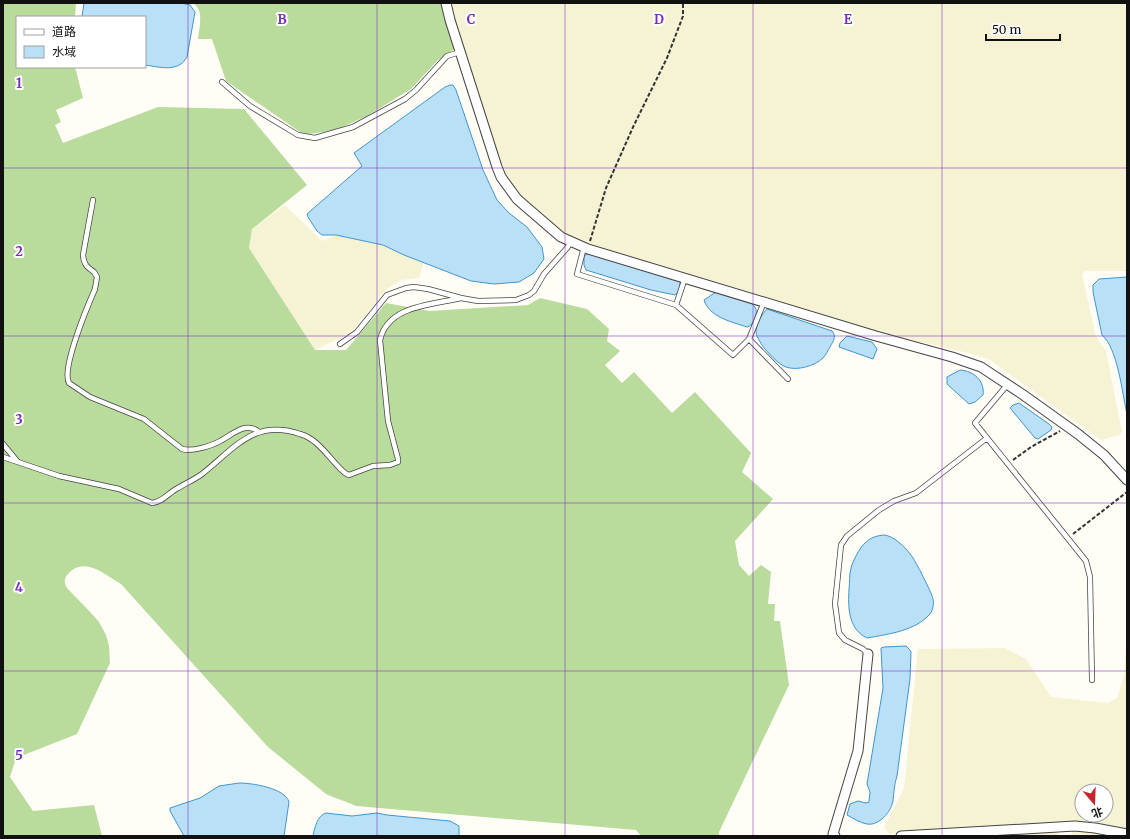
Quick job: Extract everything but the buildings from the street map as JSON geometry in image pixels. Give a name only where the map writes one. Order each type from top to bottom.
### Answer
[{"type":"street","points":[[446,3],[460,52],[501,177],[517,199],[561,237],[586,248],[876,336],[952,357],[981,367],[1068,426],[1104,455],[1127,480]]},
{"type":"street","points":[[835,836],[834,834],[858,752],[868,654]]},
{"type":"street","points":[[901,836],[1070,826],[1095,828],[1127,834]]},
{"type":"street","points":[[1066,836],[1070,826]]},
{"type":"lane","points":[[222,82],[250,106],[298,134],[315,138],[353,127],[405,99],[416,90],[447,56],[460,52]]},
{"type":"lane","points":[[93,200],[83,261],[87,269],[94,272],[96,280],[95,289],[75,340],[67,375],[69,383],[90,397],[144,419],[184,450],[193,450],[220,441],[240,429],[248,428],[259,432]]},
{"type":"lane","points":[[340,344],[357,332],[387,295],[406,288],[414,287],[428,289],[478,301],[516,300],[529,295],[534,292],[544,274],[567,248],[570,242]]},
{"type":"lane","points":[[586,248],[577,274],[676,304],[733,355],[749,339],[764,302]]},
{"type":"lane","points":[[676,304],[685,278]]},
{"type":"lane","points":[[3,457],[59,476],[118,489],[152,503],[162,500],[178,488],[188,483],[245,438],[259,432],[273,430],[287,431],[307,436],[349,475],[373,466],[390,465],[398,462],[398,459],[388,421],[380,340],[381,335],[391,321],[411,309],[461,298]]},
{"type":"lane","points":[[749,339],[788,379]]},
{"type":"lane","points":[[1008,384],[975,423],[1084,558],[1089,571],[1092,680]]},
{"type":"lane","points":[[868,654],[863,649],[844,640],[839,633],[835,604],[841,545],[847,536],[879,510],[894,501],[916,493],[987,438]]},
{"type":"lane","points":[[3,444],[18,461]]},
{"type":"path","points":[[586,248],[606,188],[634,125],[667,58],[683,16],[683,3]]},
{"type":"path","points":[[1008,464],[1030,447],[1068,426]]},
{"type":"path","points":[[1068,538],[1127,492]]},
{"type":"shaded area","points":[[450,3],[1127,3],[1127,271],[1086,271],[1082,274],[1095,333],[1099,342],[1106,351],[1122,432],[1119,435],[1101,440],[990,360],[976,355],[882,333],[597,248],[564,235],[529,206],[512,185],[502,168]]},
{"type":"shaded area","points":[[285,205],[322,241],[336,235],[383,245],[403,255],[424,262],[419,278],[401,280],[387,289],[354,329],[345,336],[315,350],[249,248],[252,229]]},
{"type":"shaded area","points":[[1005,648],[1026,659],[1051,697],[1108,703],[1117,698],[1124,676],[1127,648],[1127,831],[1079,823],[1114,823],[1114,783],[1074,783],[1074,822],[889,834],[884,827],[904,788],[918,649]]},
{"type":"shaded area","points":[[1074,828],[1115,836],[1071,836]]},
{"type":"shaded area","points":[[1054,831],[1062,836],[981,836]]},
{"type":"green space","points":[[3,3],[76,3],[75,16],[16,16],[16,68],[75,68],[83,98],[56,110],[61,122],[55,125],[63,143],[158,107],[244,109],[307,185],[252,229],[249,248],[315,350],[346,350],[386,303],[430,311],[528,305],[540,298],[587,309],[609,329],[607,341],[620,351],[605,365],[622,383],[634,372],[672,413],[695,392],[751,453],[742,472],[773,499],[735,541],[739,565],[749,576],[761,565],[771,572],[768,604],[775,604],[774,621],[780,621],[789,685],[719,832],[719,836],[641,836],[636,830],[356,806],[330,796],[268,747],[121,584],[102,572],[81,566],[68,574],[65,579],[65,584],[99,622],[106,635],[109,646],[110,663],[77,734],[16,758],[10,777],[33,811],[94,805],[102,836],[3,836]]},
{"type":"green space","points":[[192,3],[441,3],[444,16],[456,48],[438,60],[411,89],[367,116],[340,128],[308,134],[300,132],[226,81],[212,39],[198,39],[200,14],[199,9]]},
{"type":"water","points":[[84,3],[181,3],[190,5],[195,12],[187,57],[179,65],[168,68],[146,65],[146,16],[82,16]]},
{"type":"water","points":[[453,85],[456,90],[483,170],[497,200],[509,213],[527,227],[542,247],[544,259],[534,273],[519,282],[494,284],[471,281],[404,255],[383,245],[336,235],[322,235],[317,231],[308,217],[307,214],[362,166],[354,153],[445,87]]},
{"type":"water","points":[[589,253],[678,280],[680,282],[679,291],[675,295],[651,290],[586,270],[584,265],[584,256]]},
{"type":"water","points":[[1127,277],[1127,414],[1116,361],[1112,350],[1102,335],[1093,292],[1093,285],[1099,279]]},
{"type":"water","points":[[716,292],[750,302],[755,308],[756,312],[751,325],[747,327],[735,323],[716,315],[711,311],[704,300]]},
{"type":"water","points":[[767,309],[832,331],[834,339],[824,357],[820,361],[800,368],[786,367],[776,361],[762,345],[756,333],[759,322]]},
{"type":"water","points":[[847,336],[872,342],[877,349],[873,359],[839,347],[840,343]]},
{"type":"water","points":[[960,370],[970,372],[978,378],[982,385],[983,395],[975,402],[969,404],[947,384],[947,377]]},
{"type":"water","points":[[1019,403],[1049,424],[1052,427],[1051,430],[1038,439],[1035,438],[1010,408]]},
{"type":"water","points":[[884,535],[902,545],[911,555],[930,590],[933,599],[933,607],[930,614],[924,620],[909,628],[867,638],[856,629],[850,617],[850,571],[856,556],[864,544],[874,537]]},
{"type":"water","points":[[906,646],[911,652],[910,679],[893,801],[890,810],[880,821],[867,824],[859,822],[847,815],[850,804],[858,801],[866,803],[869,802],[870,792],[867,784],[883,688],[881,648]]},
{"type":"water","points":[[239,783],[267,787],[281,793],[286,797],[289,802],[284,836],[184,836],[170,811],[170,808],[200,798],[219,786]]},
{"type":"water","points":[[326,813],[352,816],[377,813],[450,821],[459,826],[459,836],[313,836],[318,819]]}]
